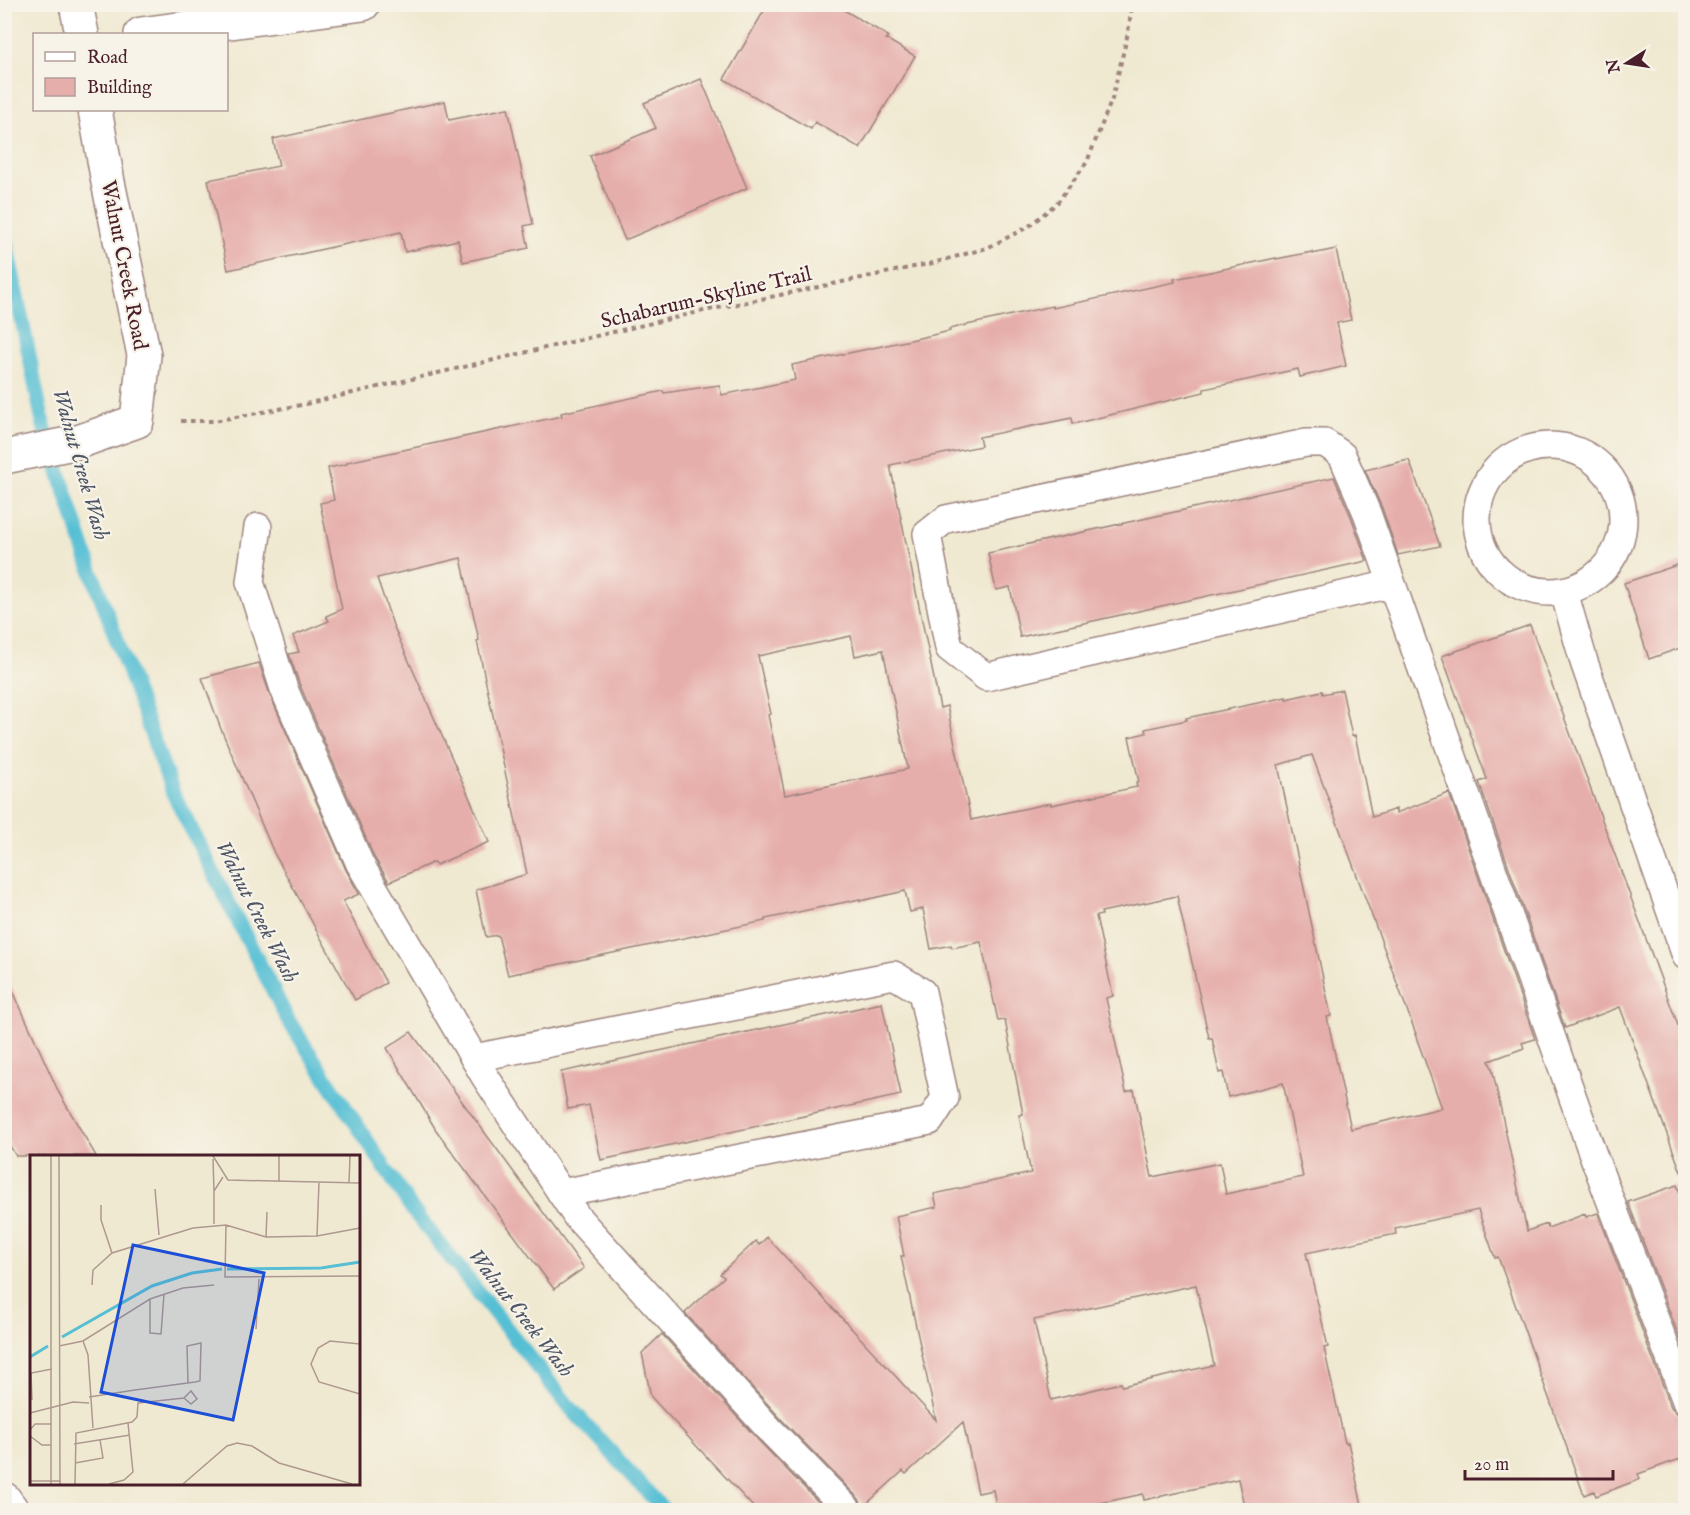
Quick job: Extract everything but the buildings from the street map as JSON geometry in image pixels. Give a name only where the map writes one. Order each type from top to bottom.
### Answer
[{"type":"street","points":[[76,4],[82,33]]},
{"type":"street","points":[[148,33],[363,4]]},
{"type":"street","name":"Walnut Creek Road","points":[[95,111],[144,355],[137,421]]},
{"type":"street","points":[[11,456],[78,442],[137,421]]},
{"type":"street","points":[[4,1499],[12,1510]]},
{"type":"lane","points":[[1391,584],[986,677],[949,648],[927,534],[946,519],[1306,443],[1325,443],[1342,455],[1367,513],[1592,1152],[1686,1401]]},
{"type":"lane","points":[[1552,445],[1582,452],[1606,471],[1620,499],[1623,529],[1613,558],[1592,580],[1564,592],[1533,591],[1505,578],[1485,555],[1476,525],[1480,495],[1497,468],[1522,451],[1552,445]]},
{"type":"lane","points":[[258,528],[250,582],[284,689],[360,864],[483,1075],[577,1217],[771,1431],[848,1510]]},
{"type":"lane","points":[[1564,592],[1584,662],[1686,956]]},
{"type":"lane","points":[[474,1058],[894,975],[922,992],[945,1098],[930,1121],[561,1193]]},
{"type":"path","name":"Schabarum-Skyline Trail","points":[[137,421],[214,421],[301,405],[699,312],[933,263],[987,248],[1028,227],[1057,203],[1087,162],[1112,99],[1128,33],[1132,4]]},
{"type":"waterway","name":"Walnut Creek Wash","points":[[4,233],[43,423],[91,570],[173,793],[288,1020],[412,1209],[566,1403],[664,1510]]}]
